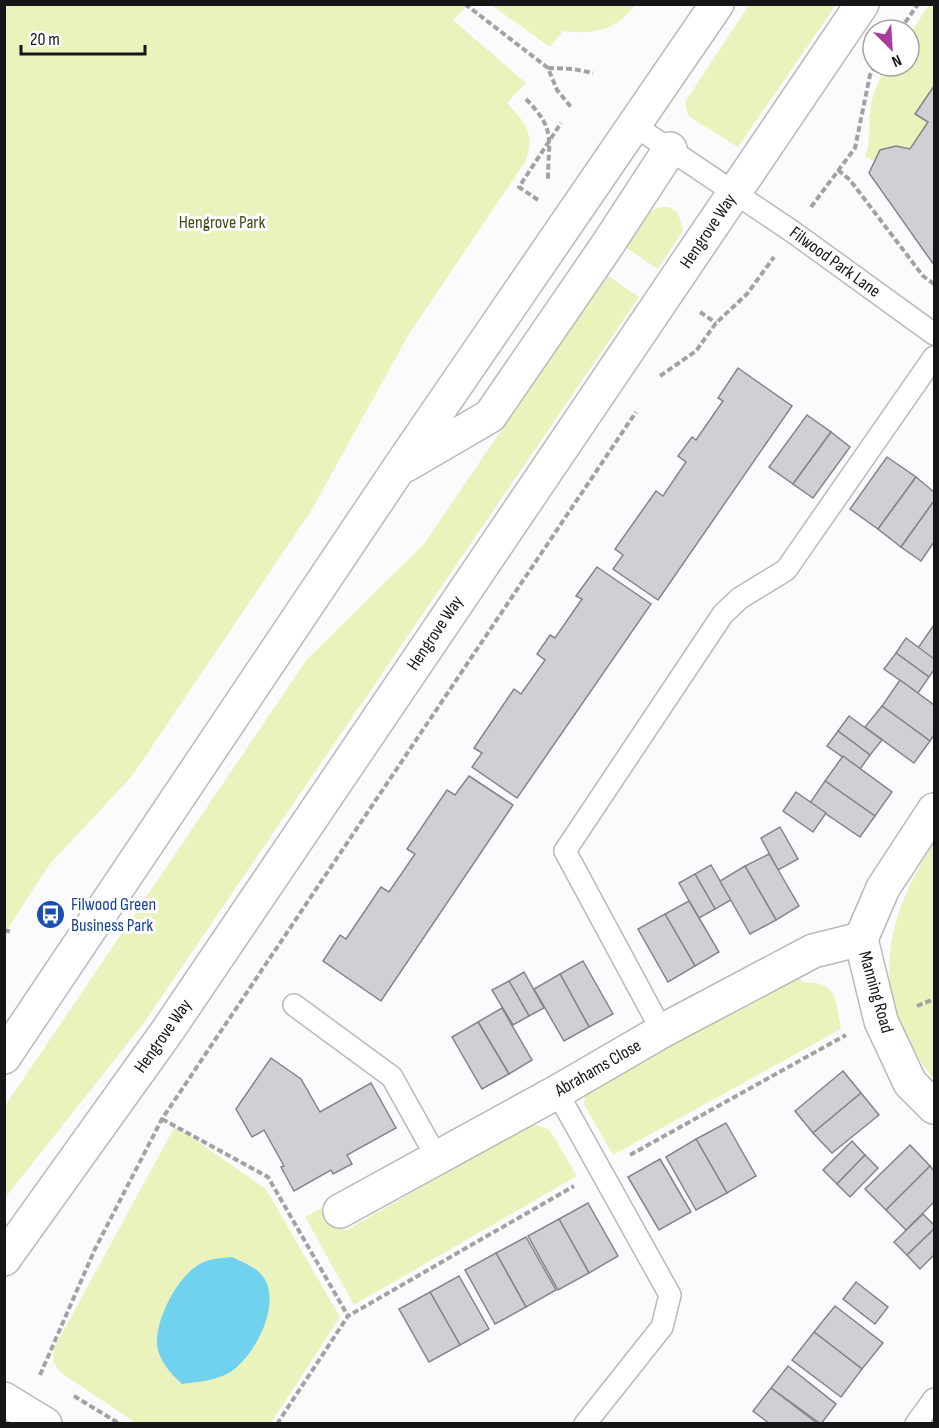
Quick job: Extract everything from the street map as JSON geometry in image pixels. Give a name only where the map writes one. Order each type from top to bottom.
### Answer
[{"type":"main road","points":[[4,1057],[399,468],[717,4]]},
{"type":"main road","name":"Hengrove Way","points":[[4,1259],[168,1030],[862,4]]},
{"type":"main road","points":[[399,468],[490,416],[670,149]]},
{"type":"main road","name":"Manning Road","points":[[934,810],[883,888],[861,939],[881,1021],[910,1083],[934,1107]]},
{"type":"main road","name":"Abrahams Close","points":[[340,1211],[557,1092],[662,1031],[813,951],[861,939]]},
{"type":"main road","points":[[4,1400],[45,1424]]},
{"type":"lane","name":"Filwood Park Lane","points":[[635,126],[734,191],[934,334]]},
{"type":"lane","points":[[662,1031],[565,851],[723,614],[740,598],[786,570],[934,357]]},
{"type":"lane","points":[[294,1005],[392,1077],[437,1158]]},
{"type":"lane","points":[[557,1092],[670,1295],[662,1327],[585,1424]]},
{"type":"lane","points":[[916,1424],[934,1399]]},
{"type":"path","points":[[465,4],[548,68],[557,90],[571,106]]},
{"type":"path","points":[[908,18],[918,4]]},
{"type":"path","points":[[548,68],[593,73]]},
{"type":"path","points":[[827,186],[855,148],[869,78]]},
{"type":"path","points":[[526,99],[542,115],[551,138],[548,189]]},
{"type":"path","points":[[548,207],[519,187],[561,123]]},
{"type":"path","points":[[838,171],[850,180],[922,276],[934,284]]},
{"type":"path","points":[[654,384],[661,375],[696,351],[716,323],[747,294],[760,276]]},
{"type":"path","points":[[692,306],[716,323]]},
{"type":"path","points":[[32,1382],[39,1376],[95,1249],[162,1119],[641,404]]},
{"type":"path","points":[[4,930],[12,932]]},
{"type":"path","points":[[162,1119],[268,1177],[348,1316]]},
{"type":"path","points":[[39,1376],[50,1382]]},
{"type":"path","points":[[70,1394],[120,1424]]},
{"type":"green space","points":[[635,4],[621,20],[604,29],[584,32],[563,31],[550,47],[491,5]]},
{"type":"green space","name":"Hengrove Park","points":[[4,5],[468,5],[453,20],[526,83],[507,103],[524,123],[530,144],[525,162],[409,334],[311,511],[132,776],[49,865],[5,933]]},
{"type":"green space","points":[[749,5],[836,5],[738,147],[688,116],[685,102]]},
{"type":"green space","points":[[929,5],[934,5],[934,86],[915,114],[928,122],[910,149],[881,150],[873,161],[865,156],[874,94],[881,78],[921,78],[920,18]]},
{"type":"green space","points":[[660,207],[669,207],[678,213],[683,230],[658,269],[625,247],[646,214]]},
{"type":"green space","points":[[607,275],[639,297],[143,1024],[5,1198],[5,1106],[307,659],[424,544]]},
{"type":"green space","points":[[934,843],[934,1080],[913,1049],[899,1020],[891,991],[889,962],[893,933],[902,904]]},
{"type":"green space","points":[[797,972],[802,982],[823,985],[833,994],[841,1029],[613,1155],[584,1104],[585,1095],[592,1086]]},
{"type":"green space","points":[[532,1124],[549,1129],[577,1176],[354,1305],[305,1217],[329,1204],[345,1231]]},
{"type":"green space","points":[[175,1126],[266,1189],[340,1317],[271,1423],[136,1423],[61,1373],[53,1362],[54,1348]]},
{"type":"water","points":[[232,1257],[257,1270],[267,1284],[270,1298],[263,1328],[247,1356],[227,1374],[211,1380],[182,1384],[166,1367],[158,1351],[157,1334],[164,1310],[170,1297],[195,1267],[210,1260]]},
{"type":"building","points":[[934,86],[934,265],[869,173],[880,150],[896,146],[910,149],[928,122],[915,114]]},
{"type":"building","points":[[738,368],[792,406],[658,600],[613,569],[623,555],[615,549],[656,491],[663,496],[686,462],[678,456],[692,437],[696,440],[723,401],[718,398]]},
{"type":"building","points":[[807,415],[831,432],[793,484],[769,467]]},
{"type":"building","points":[[831,432],[850,447],[813,498],[793,484]]},
{"type":"building","points":[[887,457],[916,477],[878,529],[850,509]]},
{"type":"building","points":[[916,477],[934,492],[934,501],[901,547],[878,529]]},
{"type":"building","points":[[934,501],[934,542],[921,561],[901,547]]},
{"type":"building","points":[[597,567],[651,604],[517,798],[472,767],[482,753],[474,748],[514,689],[521,694],[545,660],[537,654],[550,635],[555,638],[582,599],[576,596]]},
{"type":"building","points":[[934,625],[934,659],[918,648]]},
{"type":"building","points":[[906,638],[934,659],[934,670],[929,677],[896,653]]},
{"type":"building","points":[[896,653],[929,677],[918,693],[884,669]]},
{"type":"building","points":[[900,680],[934,705],[934,735],[930,741],[882,706]]},
{"type":"building","points":[[882,706],[930,741],[914,763],[865,727]]},
{"type":"building","points":[[849,716],[882,740],[870,755],[838,731]]},
{"type":"building","points":[[838,731],[870,755],[860,769],[827,746]]},
{"type":"building","points":[[843,756],[892,792],[875,816],[825,781]]},
{"type":"building","points":[[469,776],[513,805],[381,1001],[323,961],[340,935],[346,939],[381,887],[389,892],[415,854],[407,849],[447,790],[455,795]]},
{"type":"building","points":[[825,781],[875,816],[860,837],[810,803]]},
{"type":"building","points":[[796,792],[826,813],[813,832],[783,811]]},
{"type":"building","points":[[780,827],[798,859],[778,870],[761,838]]},
{"type":"building","points":[[769,854],[799,906],[776,920],[745,866]]},
{"type":"building","points":[[711,865],[731,900],[715,909],[695,874]]},
{"type":"building","points":[[745,866],[776,920],[750,934],[720,881]]},
{"type":"building","points":[[695,874],[715,909],[699,918],[679,883]]},
{"type":"building","points":[[689,901],[719,952],[695,966],[665,914]]},
{"type":"building","points":[[665,914],[695,966],[668,982],[638,929]]},
{"type":"building","points":[[583,961],[613,1014],[589,1027],[560,974]]},
{"type":"building","points":[[524,972],[544,1008],[529,1016],[509,981]]},
{"type":"building","points":[[560,974],[589,1027],[564,1041],[534,989]]},
{"type":"building","points":[[509,981],[529,1016],[513,1025],[492,990]]},
{"type":"building","points":[[502,1008],[532,1060],[509,1074],[478,1022]]},
{"type":"building","points":[[478,1022],[509,1074],[482,1089],[452,1037]]},
{"type":"building","points":[[271,1058],[301,1079],[320,1112],[371,1083],[396,1128],[347,1155],[352,1164],[333,1174],[331,1170],[294,1191],[281,1167],[284,1166],[264,1130],[252,1137],[236,1109]]},
{"type":"building","points":[[843,1071],[861,1093],[813,1133],[795,1111]]},
{"type":"building","points":[[861,1093],[879,1115],[832,1153],[813,1133]]},
{"type":"building","points":[[726,1123],[756,1176],[727,1193],[696,1139]]},
{"type":"building","points":[[696,1139],[727,1193],[696,1210],[666,1157]]},
{"type":"building","points":[[852,1141],[865,1155],[837,1184],[823,1170]]},
{"type":"building","points":[[910,1145],[930,1166],[886,1210],[865,1189]]},
{"type":"building","points":[[865,1155],[878,1168],[850,1197],[837,1184]]},
{"type":"building","points":[[660,1159],[691,1212],[659,1230],[628,1177]]},
{"type":"building","points":[[930,1166],[934,1171],[934,1202],[906,1230],[886,1210]]},
{"type":"building","points":[[588,1203],[618,1256],[589,1273],[559,1219]]},
{"type":"building","points":[[923,1214],[934,1225],[934,1229],[907,1255],[894,1242]]},
{"type":"building","points":[[559,1219],[589,1273],[558,1290],[528,1236]]},
{"type":"building","points":[[934,1229],[934,1255],[920,1269],[907,1255]]},
{"type":"building","points":[[526,1237],[556,1290],[526,1307],[496,1253]]},
{"type":"building","points":[[496,1253],[526,1307],[495,1324],[465,1270]]},
{"type":"building","points":[[459,1276],[489,1329],[460,1345],[430,1292]]},
{"type":"building","points":[[856,1282],[888,1307],[875,1324],[843,1299]]},
{"type":"building","points":[[430,1292],[460,1345],[429,1362],[399,1309]]},
{"type":"building","points":[[835,1306],[883,1343],[862,1369],[814,1332]]},
{"type":"building","points":[[814,1332],[862,1369],[841,1397],[792,1360]]},
{"type":"building","points":[[788,1366],[836,1404],[821,1424],[771,1388]]},
{"type":"building","points":[[771,1388],[818,1424],[770,1424],[753,1411]]},
{"type":"place","name":"Filwood Green Business Park","points":[[50,914]]}]
